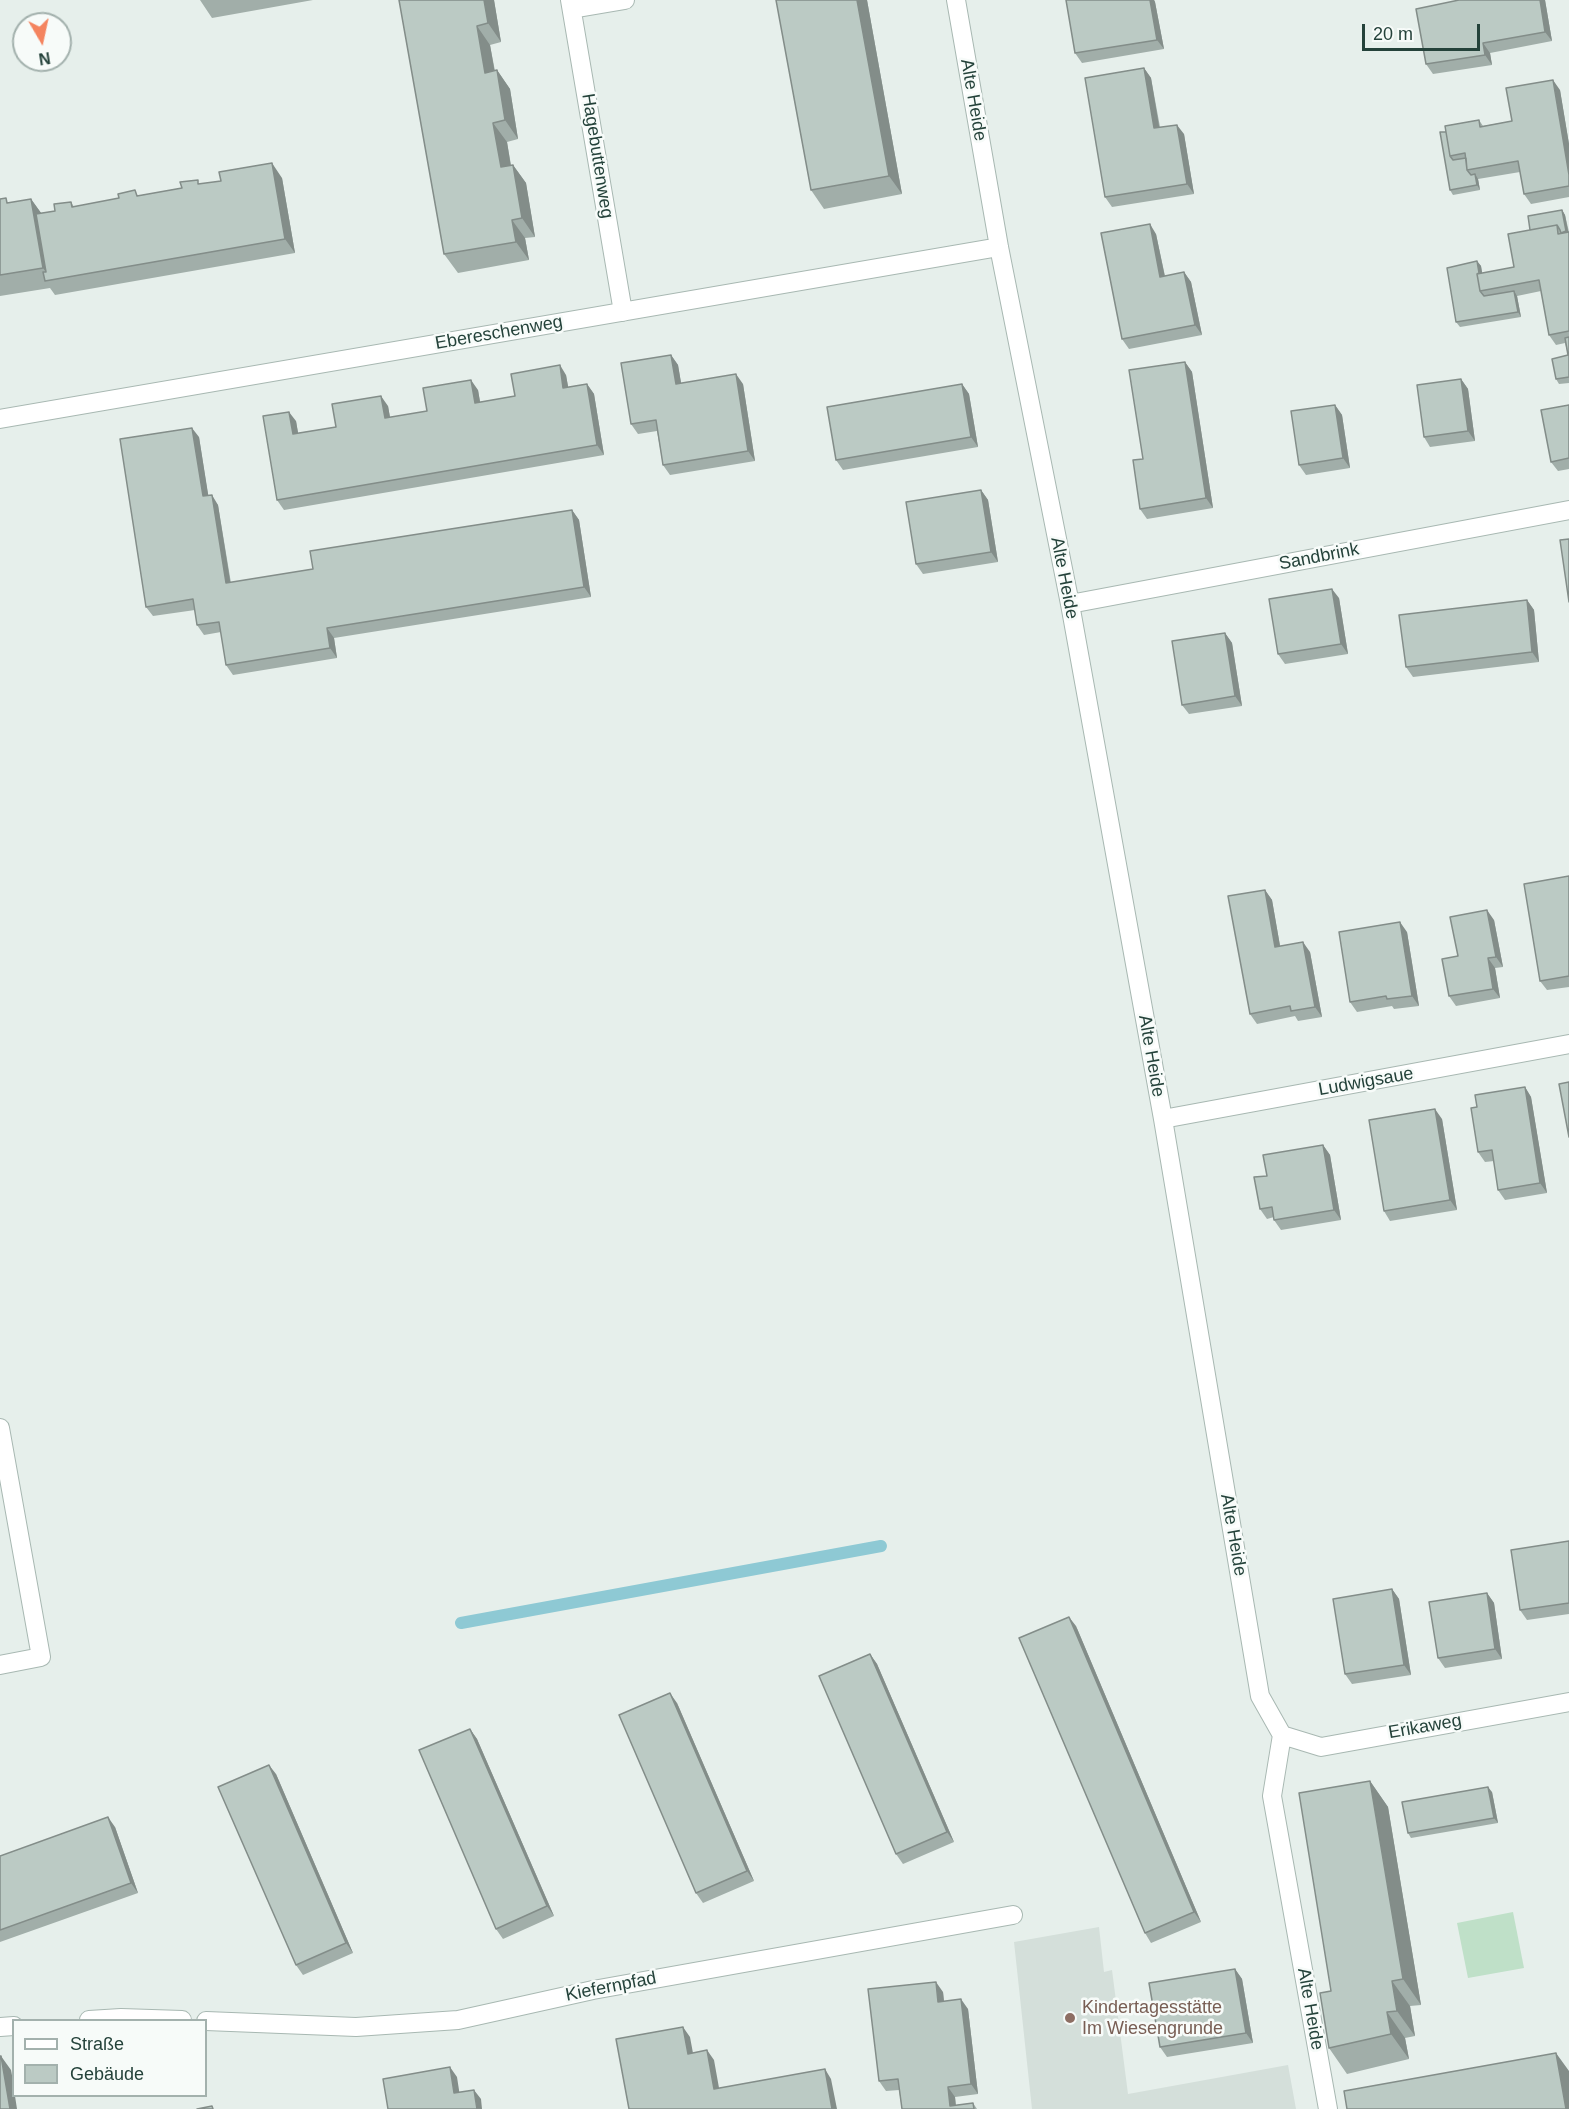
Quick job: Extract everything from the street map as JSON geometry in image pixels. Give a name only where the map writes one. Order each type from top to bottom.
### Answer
[{"type":"street","points":[[571,4],[625,0]]},
{"type":"street","name":"Alte Heide","points":[[956,0],[999,247],[1070,604],[1163,1119],[1260,1696],[1282,1735],[1272,1796],[1328,2109]]},
{"type":"street","name":"Hagebuttenweg","points":[[571,4],[623,312]]},
{"type":"street","name":"Ebereschenweg","points":[[0,419],[999,247]]},
{"type":"street","name":"Sandbrink","points":[[1070,604],[1569,510]]},
{"type":"street","name":"Ludwigsaue","points":[[1163,1119],[1569,1044]]},
{"type":"street","points":[[0,1428],[41,1657],[0,1665]]},
{"type":"street","name":"Erikaweg","points":[[1282,1735],[1321,1747],[1569,1702]]},
{"type":"street","name":"Kiefernpfad","points":[[207,2021],[356,2027],[458,2020],[592,1990],[1013,1915]]},
{"type":"street","points":[[105,2019],[152,2019]]},
{"type":"shaded area","name":"Kindertagesstätte Im Wiesengrunde","points":[[1099,1927],[1104,1972],[1112,1970],[1128,2094],[1288,2065],[1296,2109],[1032,2109],[1014,1942]]},
{"type":"green space","points":[[1513,1912],[1524,1968],[1468,1978],[1457,1923]]},
{"type":"building","points":[[399,0],[484,0],[488,23],[477,26],[485,73],[497,70],[505,120],[493,123],[501,167],[513,165],[522,218],[512,220],[516,242],[444,254]]},
{"type":"building","points":[[776,0],[857,0],[889,176],[811,190]]},
{"type":"building","points":[[1066,0],[1150,0],[1157,40],[1075,53]]},
{"type":"building","points":[[1459,0],[1540,0],[1545,32],[1483,43],[1485,55],[1426,64],[1416,9]]},
{"type":"building","points":[[1144,68],[1154,128],[1177,125],[1187,184],[1105,197],[1085,78]]},
{"type":"building","points":[[1553,80],[1569,186],[1524,194],[1518,161],[1467,170],[1465,153],[1450,156],[1445,126],[1479,120],[1480,127],[1512,121],[1506,88]]},
{"type":"building","points":[[1440,132],[1446,132],[1450,156],[1453,160],[1466,158],[1467,170],[1471,175],[1475,174],[1477,185],[1450,190]]},
{"type":"building","points":[[272,163],[285,239],[45,281],[43,272],[46,272],[36,214],[55,211],[54,204],[71,202],[72,207],[119,198],[118,194],[135,190],[137,196],[182,188],[180,182],[198,180],[198,184],[221,181],[219,172]]},
{"type":"building","points":[[6,198],[7,203],[31,199],[43,268],[0,275],[0,199]]},
{"type":"building","points":[[1562,210],[1566,231],[1561,233],[1557,225],[1530,230],[1528,216]]},
{"type":"building","points":[[1150,224],[1160,277],[1184,272],[1195,325],[1122,339],[1101,233]]},
{"type":"building","points":[[1557,225],[1558,234],[1569,232],[1569,331],[1549,335],[1539,280],[1480,291],[1477,274],[1514,267],[1508,234]]},
{"type":"building","points":[[1477,261],[1480,291],[1484,296],[1514,291],[1518,312],[1456,322],[1447,268]]},
{"type":"building","points":[[1569,337],[1569,377],[1556,379],[1552,359],[1568,355],[1565,338]]},
{"type":"building","points":[[671,355],[676,384],[736,374],[748,451],[663,465],[656,420],[631,424],[621,363]]},
{"type":"building","points":[[1185,362],[1206,498],[1140,509],[1133,460],[1143,459],[1129,370]]},
{"type":"building","points":[[560,365],[563,388],[587,384],[597,445],[277,500],[263,416],[289,412],[293,434],[336,427],[332,404],[381,396],[385,418],[427,411],[423,388],[471,380],[475,403],[515,396],[511,374]]},
{"type":"building","points":[[1461,379],[1468,431],[1424,437],[1417,385]]},
{"type":"building","points":[[962,384],[971,437],[836,460],[827,407]]},
{"type":"building","points":[[1335,405],[1343,458],[1299,465],[1291,411]]},
{"type":"building","points":[[1569,405],[1569,458],[1551,462],[1541,410]]},
{"type":"building","points":[[192,428],[203,496],[212,495],[226,583],[313,569],[310,551],[572,510],[584,587],[327,628],[330,648],[226,665],[219,622],[197,625],[193,599],[146,607],[120,439]]},
{"type":"building","points":[[981,490],[991,552],[916,564],[906,502]]},
{"type":"building","points":[[1569,539],[1569,602],[1560,540]]},
{"type":"building","points":[[1332,589],[1341,644],[1278,654],[1269,599]]},
{"type":"building","points":[[1527,600],[1532,652],[1406,667],[1399,615]]},
{"type":"building","points":[[1225,633],[1235,696],[1182,705],[1172,641]]},
{"type":"building","points":[[1569,876],[1569,976],[1540,981],[1524,884]]},
{"type":"building","points":[[1265,890],[1275,947],[1303,942],[1315,1007],[1291,1011],[1290,1006],[1250,1014],[1228,896]]},
{"type":"building","points":[[1487,910],[1496,957],[1488,958],[1493,989],[1449,996],[1442,959],[1458,956],[1450,917]]},
{"type":"building","points":[[1400,922],[1412,996],[1387,999],[1386,996],[1350,1002],[1339,932]]},
{"type":"building","points":[[1569,1082],[1569,1137],[1559,1084]]},
{"type":"building","points":[[1525,1087],[1540,1183],[1498,1190],[1492,1150],[1478,1152],[1471,1108],[1477,1107],[1475,1095]]},
{"type":"building","points":[[1435,1109],[1450,1200],[1384,1211],[1369,1120]]},
{"type":"building","points":[[1323,1145],[1334,1210],[1274,1220],[1272,1207],[1260,1209],[1254,1177],[1267,1176],[1263,1155]]},
{"type":"building","points":[[1569,1541],[1569,1603],[1520,1610],[1511,1550]]},
{"type":"building","points":[[1392,1589],[1404,1665],[1345,1674],[1333,1599]]},
{"type":"building","points":[[1487,1593],[1495,1649],[1438,1658],[1429,1602]]},
{"type":"building","points":[[1069,1617],[1194,1912],[1145,1933],[1019,1638]]},
{"type":"building","points":[[870,1654],[947,1832],[896,1854],[819,1676]]},
{"type":"building","points":[[670,1693],[747,1871],[696,1893],[619,1715]]},
{"type":"building","points":[[470,1729],[547,1906],[496,1929],[419,1750]]},
{"type":"building","points":[[269,1765],[346,1943],[296,1965],[218,1787]]},
{"type":"building","points":[[1370,1781],[1403,1979],[1392,1981],[1397,2011],[1387,2012],[1391,2034],[1329,2048],[1320,1993],[1331,1991],[1299,1793]]},
{"type":"building","points":[[1488,1787],[1494,1818],[1408,1833],[1402,1802]]},
{"type":"building","points":[[108,1817],[131,1883],[0,1930],[0,1856]]},
{"type":"building","points":[[1235,1969],[1246,2033],[1160,2047],[1149,1983]]},
{"type":"building","points":[[936,1982],[938,2002],[961,1999],[971,2084],[948,2087],[950,2106],[973,2103],[974,2109],[902,2109],[898,2079],[879,2081],[868,1989]]},
{"type":"building","points":[[683,2027],[688,2054],[707,2050],[714,2089],[825,2069],[832,2109],[629,2109],[616,2039]]},
{"type":"building","points":[[1556,2053],[1566,2109],[1347,2109],[1344,2091]]},
{"type":"building","points":[[1,2056],[10,2109],[0,2109]]},
{"type":"building","points":[[450,2067],[454,2093],[474,2090],[477,2109],[388,2109],[383,2079]]},
{"type":"building","points":[[212,2106],[213,2109],[197,2109]]},
{"type":"waterway","points":[[461,1623],[881,1546]]},
{"type":"place","name":"Kindertagesstätte Im Wiesengrunde","points":[[1070,2018]]}]
